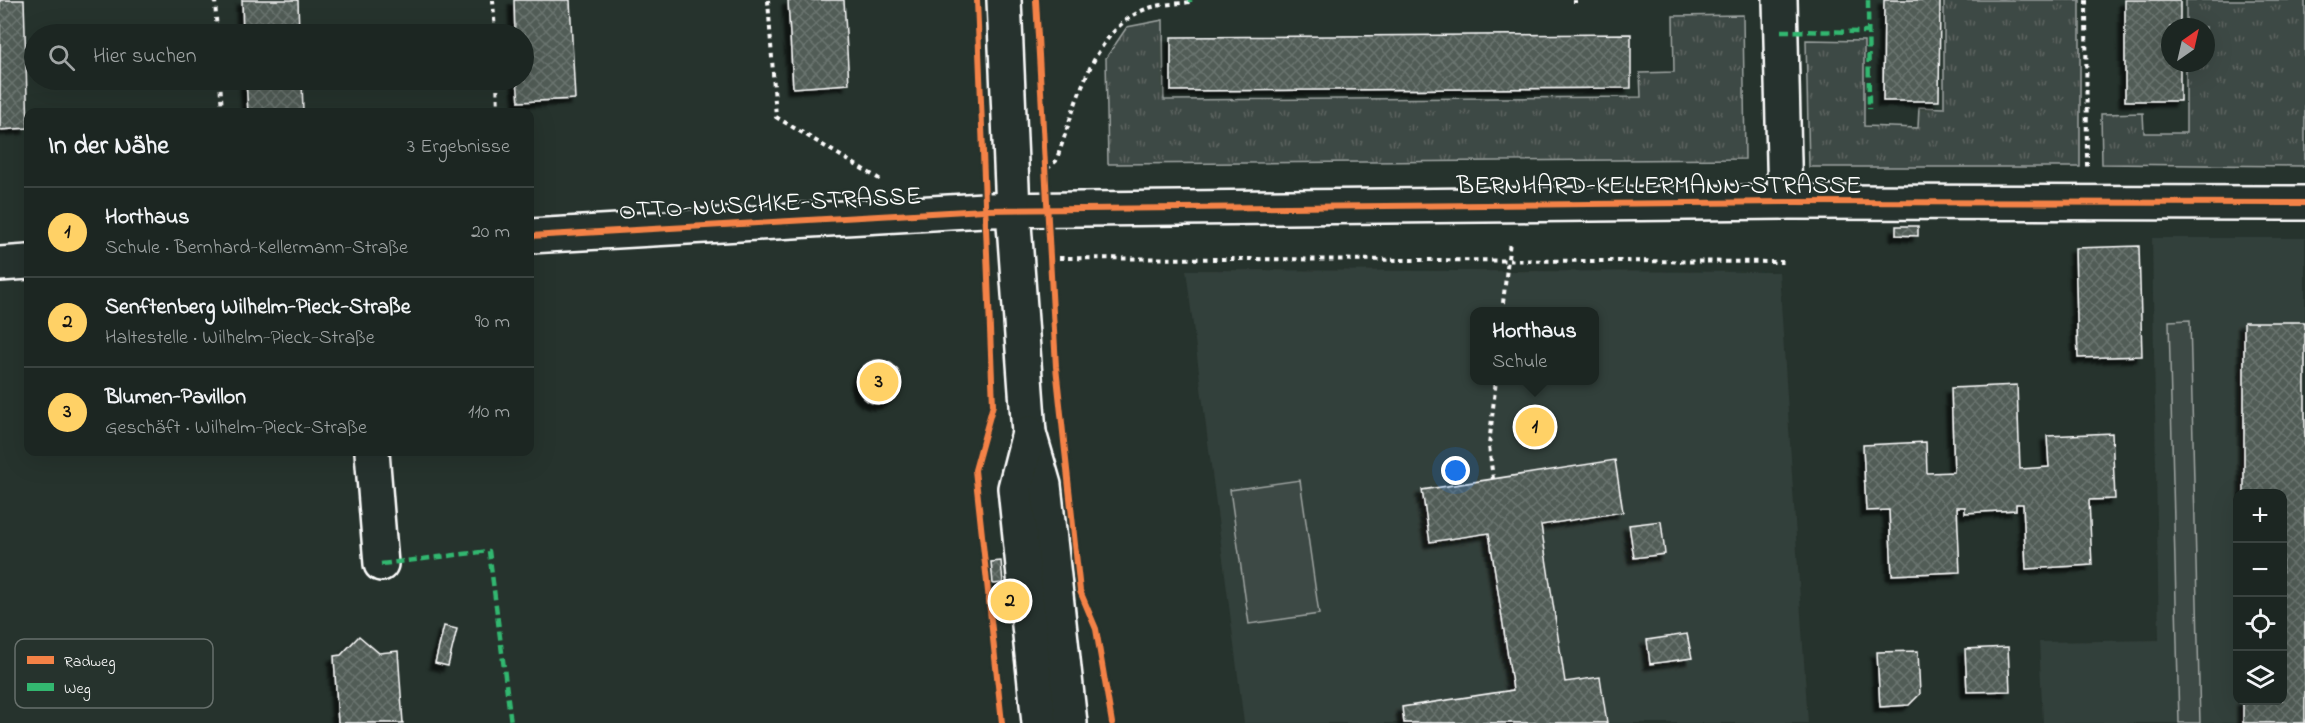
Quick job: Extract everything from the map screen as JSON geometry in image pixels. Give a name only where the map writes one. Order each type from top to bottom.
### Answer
[{"type":"street","points":[[1004,0],[1013,210],[1029,433],[1044,485],[1071,723]]},
{"type":"street","points":[[1780,0],[1785,202]]},
{"type":"street","name":"BERNHARD-KELLERMANN-STRASSE","points":[[1013,210],[1785,202],[2305,203]]},
{"type":"street","name":"OTTO-NUSCHKE-STRASSE","points":[[534,236],[1013,210]]},
{"type":"street","points":[[0,264],[24,262]]},
{"type":"street","points":[[1029,433],[1015,488],[1039,723]]},
{"type":"street","points":[[372,456],[381,564]]},
{"type":"path","points":[[215,0],[216,24]]},
{"type":"path","points":[[493,0],[494,24]]},
{"type":"path","points":[[768,0],[776,117],[883,182],[888,216]]},
{"type":"path","points":[[2086,0],[2087,202]]},
{"type":"path","points":[[1044,171],[1056,161],[1095,56],[1119,26],[1149,8],[1190,2]]},
{"type":"path","points":[[221,90],[222,108]]},
{"type":"path","points":[[497,90],[498,108]]},
{"type":"path","points":[[1049,258],[1788,262]]},
{"type":"path","points":[[1502,307],[1506,271]]},
{"type":"path","points":[[1493,479],[1489,446],[1496,385]]},
{"type":"shaded area","points":[[2152,238],[2305,238],[2305,723],[2043,723],[2039,642],[2159,640]]},
{"type":"shaded area","points":[[1186,270],[1779,272],[1808,723],[1244,723]]},
{"type":"green space","points":[[1944,0],[2080,0],[2080,167],[1809,167],[1806,40],[1864,41],[1864,126],[1918,128],[1919,107],[1944,108]]},
{"type":"green space","points":[[2186,0],[2305,0],[2305,166],[2102,164],[2101,114],[2143,113],[2144,133],[2186,133],[2186,72],[2215,72],[2215,18],[2186,18]]},
{"type":"green space","points":[[1743,15],[1745,159],[1108,164],[1106,58],[1127,27],[1163,20],[1164,100],[1641,97],[1640,73],[1674,72],[1673,16]]},
{"type":"green space","points":[[2190,320],[2200,723],[2179,723],[2169,321]]},
{"type":"green space","points":[[1300,480],[1319,614],[1249,624],[1230,490]]},
{"type":"building","points":[[0,0],[24,0],[24,90],[27,90],[27,108],[24,108],[24,128],[0,130]]},
{"type":"building","points":[[242,0],[298,0],[299,24],[243,24]]},
{"type":"building","points":[[514,0],[570,0],[575,99],[519,102],[518,90],[534,90],[534,24],[515,24]]},
{"type":"building","points":[[788,0],[844,0],[849,84],[793,88]]},
{"type":"building","points":[[1884,0],[1940,0],[1939,101],[1883,101]]},
{"type":"building","points":[[2125,0],[2180,0],[2180,18],[2161,18],[2161,72],[2180,72],[2180,101],[2125,101]]},
{"type":"building","points":[[1631,34],[1631,88],[1171,91],[1171,37]]},
{"type":"building","points":[[247,90],[302,90],[303,108],[248,108]]},
{"type":"building","points":[[1896,226],[1918,226],[1918,236],[1896,235]]},
{"type":"building","points":[[2139,246],[2142,356],[2078,358],[2075,248]]},
{"type":"building","points":[[2244,322],[2305,322],[2305,723],[2243,723],[2243,705],[2287,705],[2287,489],[2244,489]]},
{"type":"building","points":[[879,360],[894,367],[901,382],[894,397],[879,404],[864,397],[857,382],[864,367]]},
{"type":"building","points":[[2017,385],[2020,469],[2049,467],[2047,436],[2112,433],[2115,499],[2089,500],[2092,565],[2026,569],[2023,504],[2016,504],[2016,510],[1965,513],[1965,507],[1957,507],[1960,572],[1892,575],[1889,510],[1866,511],[1863,445],[1926,442],[1927,473],[1954,472],[1951,388]]},
{"type":"building","points":[[1615,460],[1623,512],[1541,525],[1565,682],[1600,677],[1607,723],[1404,723],[1402,707],[1513,690],[1489,533],[1430,542],[1422,490]]},
{"type":"building","points":[[1661,521],[1665,554],[1634,558],[1629,525]]},
{"type":"building","points":[[1001,561],[1003,583],[993,584],[991,562]]},
{"type":"building","points":[[444,626],[457,629],[448,666],[435,663]]},
{"type":"building","points":[[1687,634],[1692,658],[1650,664],[1647,640]]},
{"type":"building","points":[[359,636],[379,653],[398,651],[403,723],[338,723],[334,656],[341,655]]},
{"type":"building","points":[[2008,647],[2010,691],[1967,692],[1965,649]]},
{"type":"building","points":[[1918,651],[1920,694],[1909,705],[1880,707],[1877,652]]},
{"type":"marked path","points":[[1868,0],[1869,109]]},
{"type":"marked path","points":[[1781,31],[1868,32]]},
{"type":"marked path","points":[[381,564],[489,551],[511,723]]},
{"type":"cycle path","points":[[977,0],[993,405],[975,470],[1002,723]]},
{"type":"cycle path","points":[[1036,0],[1056,367],[1080,591],[1096,629],[1112,723]]},
{"type":"cycle path","points":[[534,236],[984,210],[1785,202],[2305,203]]},
{"type":"place","name":"Blumen-Pavillon","points":[[879,382]]},
{"type":"place","name":"Horthaus","points":[[1535,427]]},
{"type":"place","name":"Senftenberg Wilhelm-Pieck-Straße","points":[[1010,601]]}]
